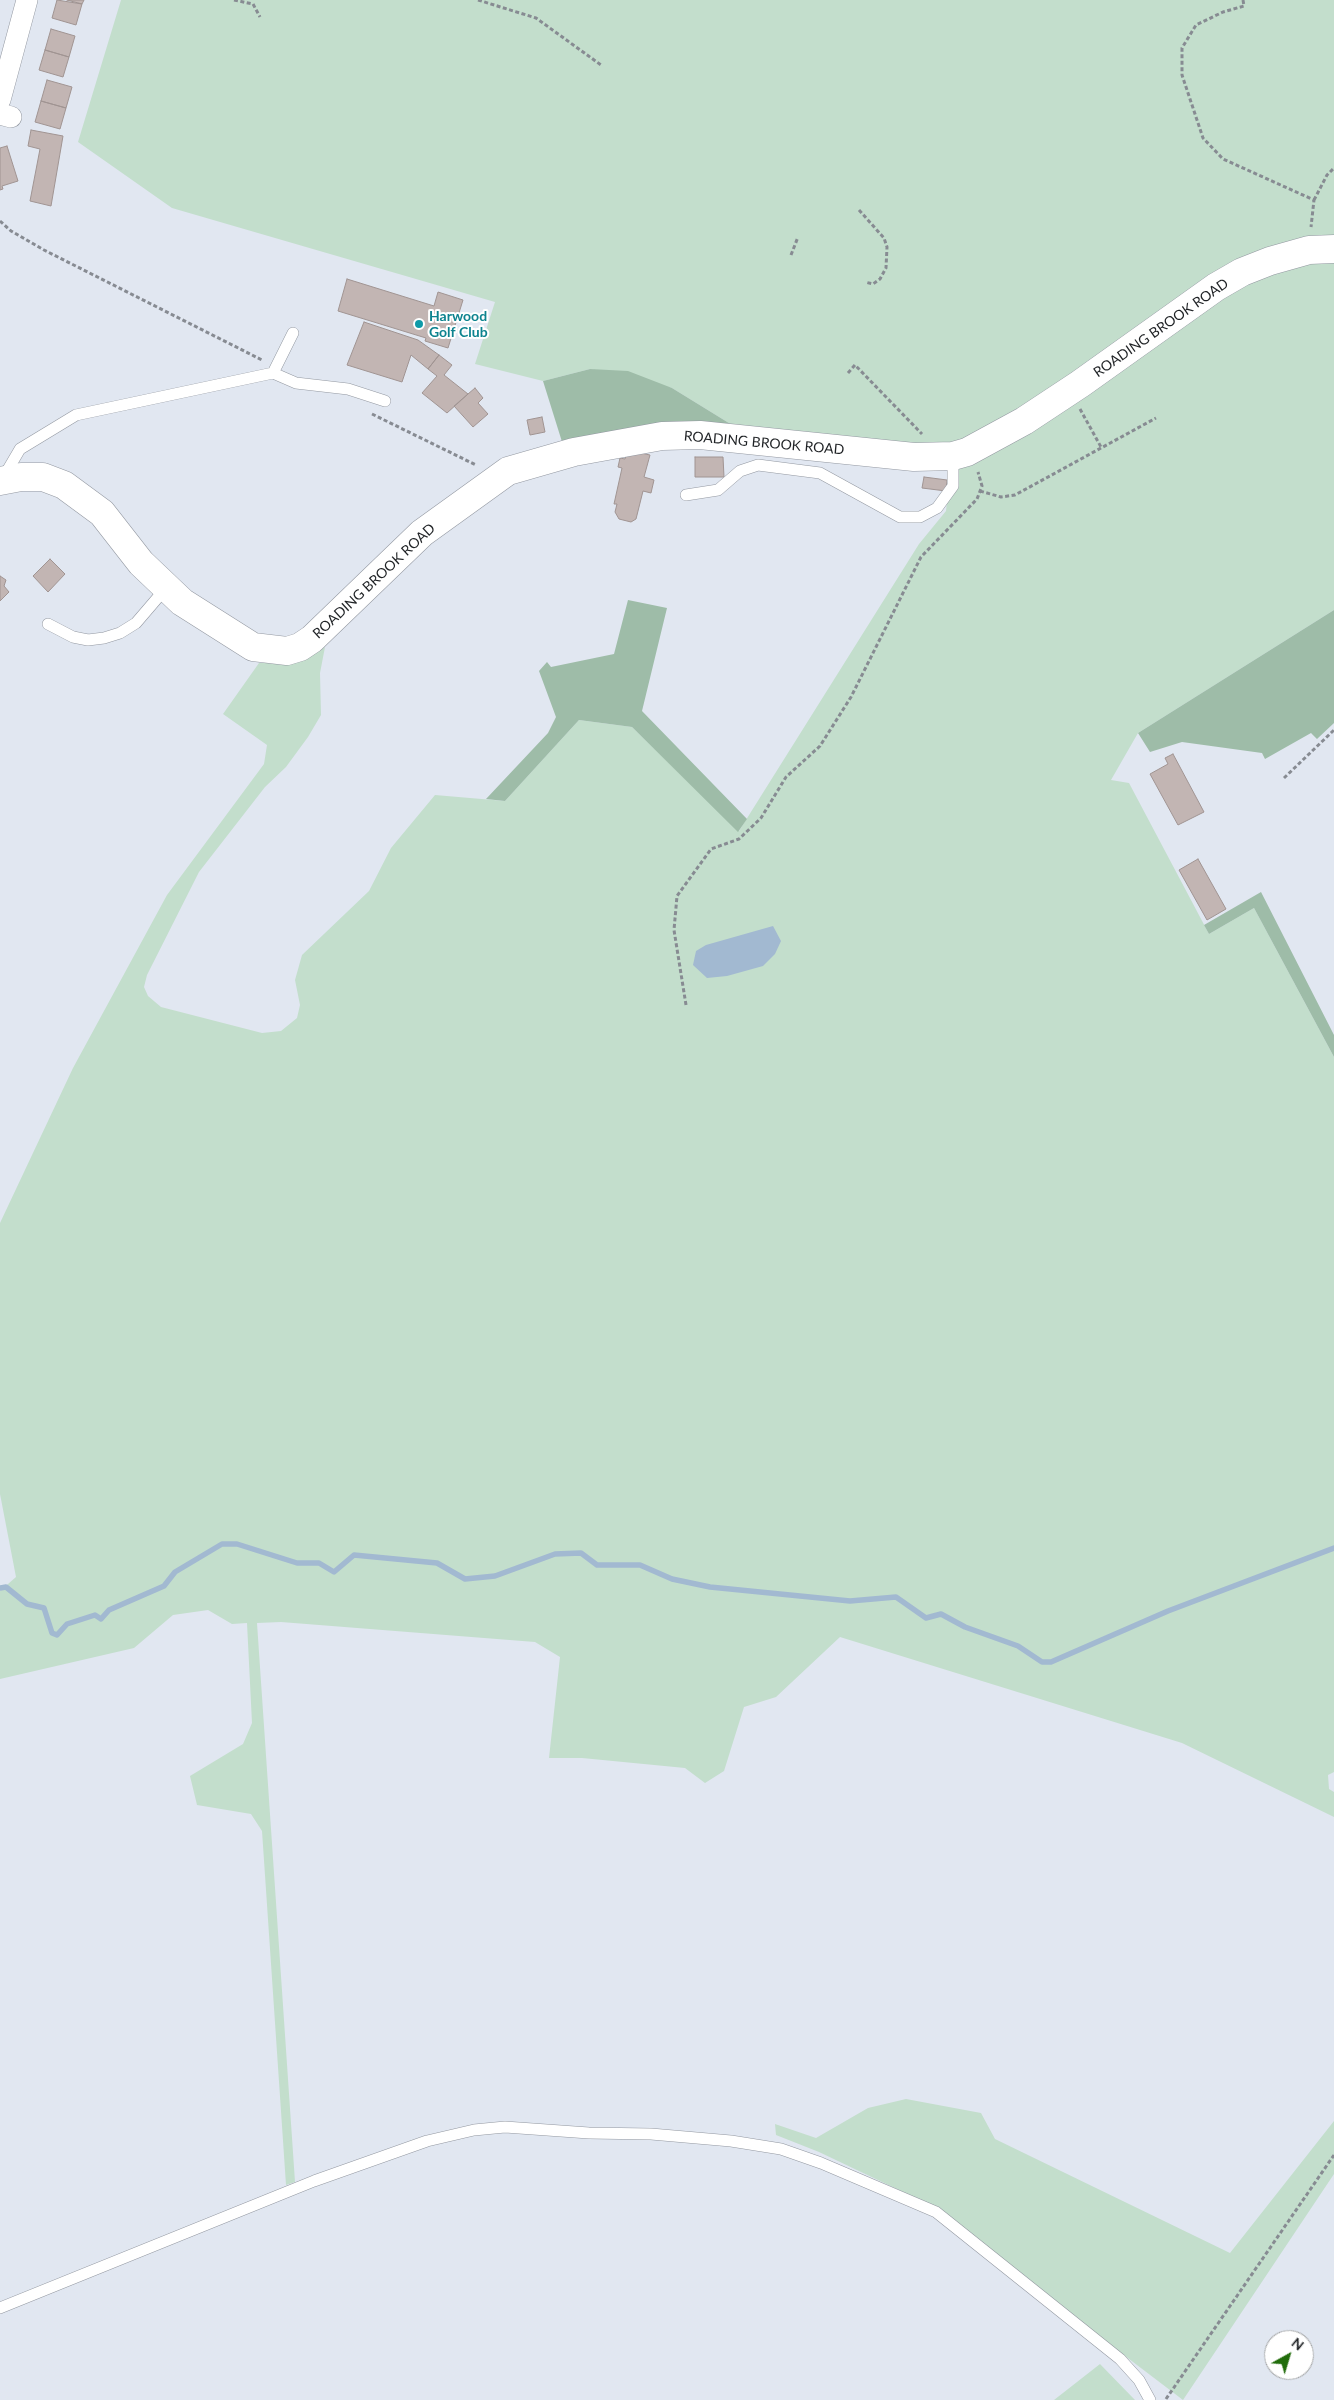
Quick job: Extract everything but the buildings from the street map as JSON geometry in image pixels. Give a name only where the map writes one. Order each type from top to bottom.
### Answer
[{"type":"street","points":[[4,110],[27,0]]},
{"type":"street","name":"ROADING BROOK ROAD","points":[[0,481],[21,477],[42,477],[64,485],[102,513],[141,563],[182,602],[253,646],[279,651],[300,647],[324,628],[422,533],[508,470],[574,452],[662,436],[700,435],[914,457],[960,454],[1024,421],[1069,392],[1222,283],[1242,272],[1270,261],[1322,249]]},
{"type":"lane","points":[[275,370],[293,333]]},
{"type":"lane","points":[[0,481],[20,449],[76,415],[275,370],[296,384],[348,389],[386,401]]},
{"type":"lane","points":[[686,495],[718,490],[740,471],[758,465],[820,473],[900,517],[920,517],[937,508],[953,486],[960,454]]},
{"type":"lane","points":[[48,624],[73,638],[104,638],[120,634],[136,622],[166,588]]},
{"type":"lane","points":[[0,2308],[314,2181],[427,2142],[474,2130],[505,2127],[589,2133],[651,2134],[731,2141],[781,2149],[821,2163],[936,2212],[1120,2359],[1139,2380],[1150,2400]]},
{"type":"path","points":[[234,0],[253,4],[260,17]]},
{"type":"path","points":[[478,0],[536,18],[601,65]]},
{"type":"path","points":[[1243,0],[1244,6],[1223,12],[1196,25],[1182,48],[1182,75],[1203,138],[1223,159],[1314,200]]},
{"type":"path","points":[[1322,249],[1314,200],[1328,174],[1334,168]]},
{"type":"path","points":[[859,210],[884,238],[887,247],[886,268],[880,279],[874,284],[865,282]]},
{"type":"path","points":[[0,221],[11,231],[44,250],[275,370]]},
{"type":"path","points":[[791,255],[798,236]]},
{"type":"path","points":[[848,373],[855,365],[928,440]]},
{"type":"path","points":[[1069,392],[1102,448]]},
{"type":"path","points":[[370,414],[498,476]]},
{"type":"path","points":[[980,492],[1001,497],[1015,495],[1156,418]]},
{"type":"path","points":[[686,1005],[674,930],[677,896],[711,849],[739,839],[761,818],[786,777],[820,746],[851,697],[921,557],[977,499],[982,486],[980,476],[960,454]]},
{"type":"path","points":[[1284,778],[1334,730]]},
{"type":"path","points":[[1165,2400],[1334,2155]]},
{"type":"green space","name":"Harwood Golf Club","points":[[121,0],[1334,0],[1334,610],[1138,733],[1111,780],[1129,783],[1209,934],[1254,908],[1334,1057],[1334,1772],[1328,1775],[1329,1789],[1334,1792],[1334,1817],[1182,1743],[840,1637],[776,1697],[744,1707],[724,1771],[705,1783],[685,1768],[582,1758],[549,1758],[560,1657],[535,1642],[281,1622],[257,1623],[295,2182],[286,2185],[262,1831],[251,1814],[197,1805],[190,1776],[243,1744],[252,1723],[247,1623],[232,1624],[208,1610],[173,1615],[134,1648],[0,1679],[0,1591],[16,1577],[0,1494],[0,1223],[73,1068],[167,895],[264,764],[267,745],[223,714],[259,663],[289,663],[308,658],[325,647],[320,673],[321,715],[286,767],[265,787],[199,872],[147,975],[144,987],[148,996],[161,1007],[262,1033],[281,1031],[297,1018],[300,1005],[295,980],[302,955],[369,891],[391,848],[435,795],[505,801],[579,720],[632,727],[739,831],[919,544],[946,511],[950,472],[930,448],[737,428],[672,388],[590,369],[543,381],[475,364],[495,302],[172,208],[78,142]]},
{"type":"green space","points":[[590,369],[628,371],[672,388],[737,428],[563,445],[543,381]]},
{"type":"green space","points":[[628,600],[667,608],[642,711],[747,819],[738,832],[632,727],[579,720],[505,801],[486,799],[548,733],[556,717],[539,671],[547,662],[551,667],[614,654]]},
{"type":"green space","points":[[1334,610],[1334,723],[1317,739],[1311,733],[1265,759],[1262,753],[1182,742],[1150,752],[1138,733]]},
{"type":"green space","points":[[1261,892],[1334,1035],[1334,1057],[1254,908],[1209,934],[1204,925]]},
{"type":"green space","points":[[906,2099],[981,2113],[995,2139],[1230,2253],[1334,2121],[1334,2174],[1183,2400],[1020,2276],[941,2210],[819,2152],[776,2135],[775,2124],[816,2138],[868,2108]]},
{"type":"green space","points":[[1100,2364],[1135,2400],[1054,2400]]},
{"type":"water","points":[[773,926],[781,941],[775,954],[763,966],[727,976],[707,978],[693,965],[696,951],[706,945]]},
{"type":"waterway","points":[[0,1588],[6,1587],[27,1604],[44,1608],[52,1633],[57,1635],[67,1624],[95,1615],[101,1619],[109,1610],[164,1586],[175,1572],[222,1544],[237,1544],[297,1563],[319,1563],[334,1572],[354,1555],[437,1563],[465,1579],[495,1576],[555,1554],[581,1553],[597,1565],[640,1565],[672,1579],[710,1587],[850,1601],[896,1597],[926,1618],[941,1614],[965,1627],[1018,1646],[1042,1662],[1051,1662],[1168,1611],[1334,1548]]},
{"type":"place","name":"Harwood Golf Club","points":[[419,324]]}]
